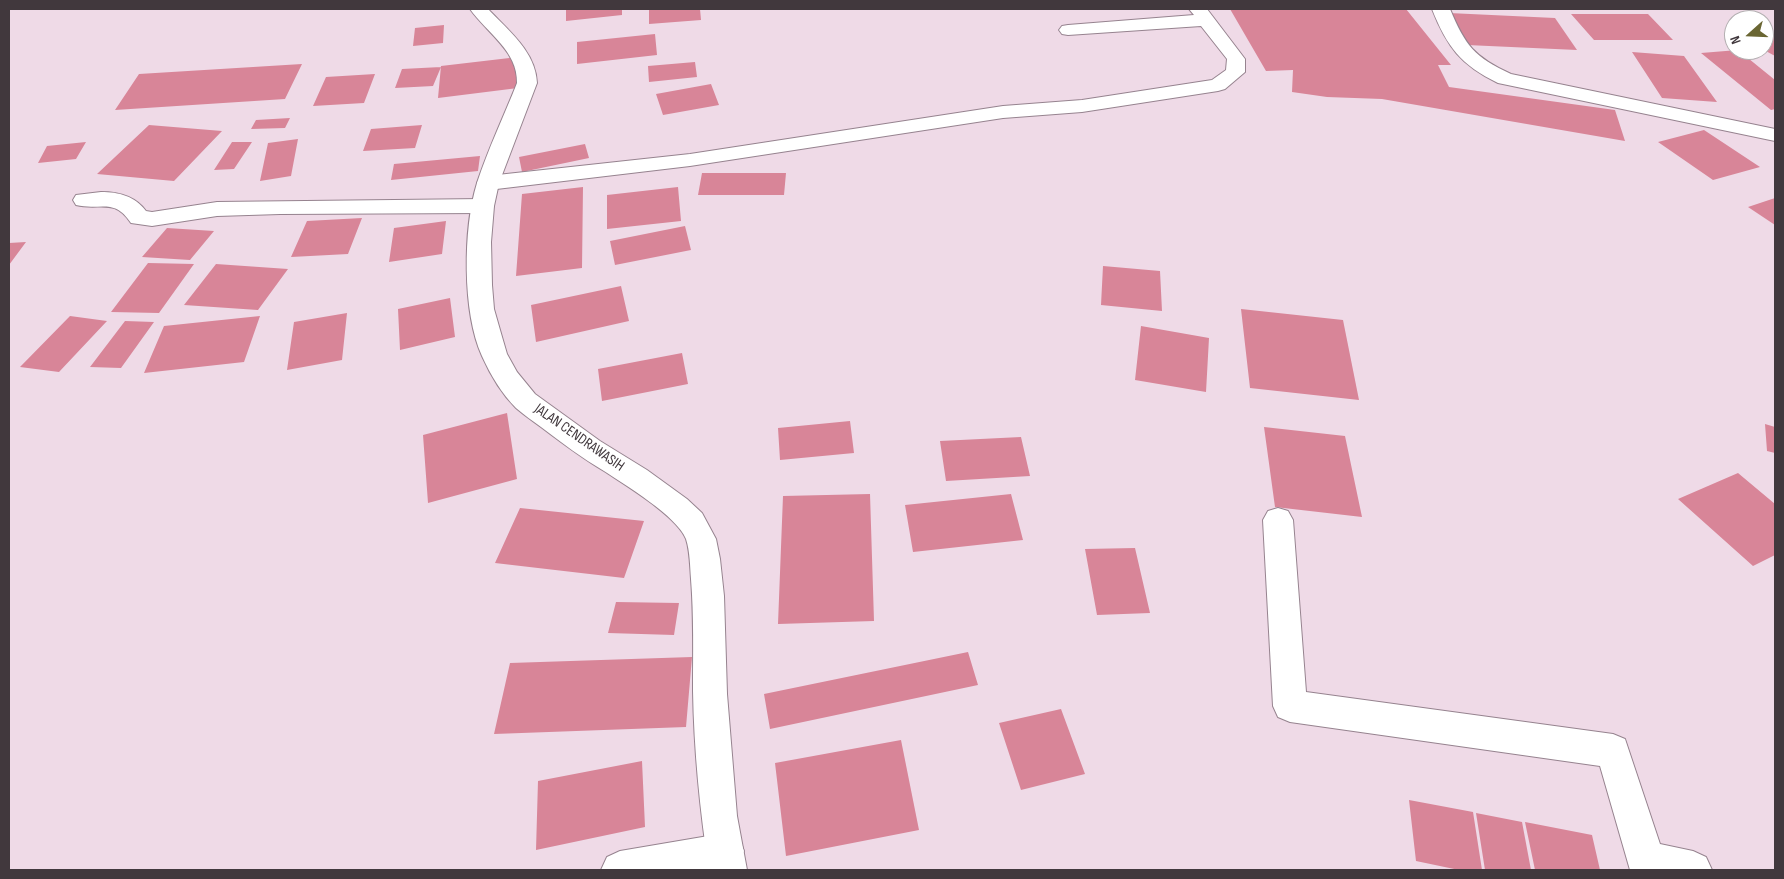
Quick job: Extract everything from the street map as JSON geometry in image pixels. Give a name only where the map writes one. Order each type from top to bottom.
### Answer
[{"type":"street","name":"JALAN CENDRAWASIH","points":[[479,9],[519,54],[527,70],[527,83],[486,195],[479,242],[482,309],[494,355],[508,380],[526,401],[590,450],[637,478],[677,507],[692,522],[701,539],[705,559],[708,596],[710,694],[719,816],[727,861]]},
{"type":"street","points":[[1441,9],[1455,42],[1464,52],[1475,62],[1505,78],[1775,135]]},
{"type":"street","points":[[84,200],[123,201],[134,207],[139,218],[152,219],[217,209],[486,195],[690,160],[1003,112],[1082,106],[1218,85],[1235,72],[1236,59],[1202,14],[1068,30]]},
{"type":"street","points":[[1278,520],[1290,706],[1613,751],[1648,864],[1693,870]]},
{"type":"street","points":[[620,870],[727,861]]},
{"type":"building","points":[[566,9],[622,9],[622,15],[566,21]]},
{"type":"building","points":[[649,9],[700,9],[701,20],[649,24]]},
{"type":"building","points":[[1230,9],[1406,9],[1451,65],[1438,65],[1449,87],[1615,110],[1625,141],[1382,99],[1327,97],[1292,92],[1293,70],[1266,71]]},
{"type":"building","points":[[1449,13],[1555,18],[1577,50],[1467,45]]},
{"type":"building","points":[[1571,14],[1648,14],[1673,40],[1594,40]]},
{"type":"building","points":[[444,25],[443,43],[413,46],[415,28]]},
{"type":"building","points":[[655,34],[657,55],[577,64],[577,42]]},
{"type":"building","points":[[1774,34],[1775,35],[1774,55]]},
{"type":"building","points":[[1724,51],[1724,60],[1750,60],[1775,80],[1775,109],[1771,110],[1701,53]]},
{"type":"building","points":[[1632,52],[1684,56],[1717,102],[1662,98]]},
{"type":"building","points":[[518,57],[518,88],[438,98],[441,66]]},
{"type":"building","points":[[695,62],[697,77],[649,82],[648,66]]},
{"type":"building","points":[[302,64],[285,99],[115,110],[139,74]]},
{"type":"building","points":[[441,67],[433,86],[395,88],[402,69]]},
{"type":"building","points":[[375,74],[364,103],[313,106],[326,77]]},
{"type":"building","points":[[711,84],[719,105],[663,115],[656,94]]},
{"type":"building","points":[[290,118],[285,128],[251,129],[256,120]]},
{"type":"building","points":[[149,125],[222,131],[174,181],[97,174]]},
{"type":"building","points":[[422,125],[415,148],[363,151],[371,129]]},
{"type":"building","points":[[1704,130],[1760,167],[1713,180],[1658,142]]},
{"type":"building","points":[[298,139],[291,176],[260,181],[268,143]]},
{"type":"building","points":[[86,142],[76,159],[38,163],[47,146]]},
{"type":"building","points":[[232,142],[252,142],[234,169],[214,170]]},
{"type":"building","points":[[585,144],[589,158],[522,172],[519,157]]},
{"type":"building","points":[[480,156],[478,171],[391,180],[394,164]]},
{"type":"building","points":[[702,173],[786,173],[784,195],[698,195]]},
{"type":"building","points":[[583,187],[582,268],[516,276],[522,194]]},
{"type":"building","points":[[678,187],[681,221],[607,229],[607,195]]},
{"type":"building","points":[[1775,198],[1775,225],[1748,207]]},
{"type":"building","points":[[362,218],[348,254],[291,257],[307,221]]},
{"type":"building","points":[[446,221],[442,254],[389,262],[394,228]]},
{"type":"building","points":[[685,226],[691,250],[615,265],[610,241]]},
{"type":"building","points":[[167,228],[214,231],[190,260],[142,257]]},
{"type":"building","points":[[26,242],[9,265],[9,243]]},
{"type":"building","points":[[148,263],[194,264],[159,313],[111,312]]},
{"type":"building","points":[[216,264],[288,269],[258,310],[184,305]]},
{"type":"building","points":[[1103,266],[1160,271],[1162,311],[1101,305]]},
{"type":"building","points":[[621,286],[629,321],[536,342],[531,305]]},
{"type":"building","points":[[450,298],[455,337],[400,350],[398,309]]},
{"type":"building","points":[[1241,309],[1343,320],[1359,400],[1250,388]]},
{"type":"building","points":[[347,313],[342,360],[287,370],[294,322]]},
{"type":"building","points":[[70,316],[107,321],[59,372],[20,367]]},
{"type":"building","points":[[260,316],[244,362],[144,373],[164,326]]},
{"type":"building","points":[[125,321],[154,322],[121,368],[90,367]]},
{"type":"building","points":[[1141,326],[1209,338],[1206,392],[1135,380]]},
{"type":"building","points":[[682,353],[688,384],[602,401],[598,369]]},
{"type":"building","points":[[507,413],[517,479],[428,503],[423,435]]},
{"type":"building","points":[[850,421],[854,453],[780,460],[778,428]]},
{"type":"building","points":[[1765,424],[1775,427],[1775,453],[1767,451]]},
{"type":"building","points":[[1264,427],[1345,436],[1362,517],[1275,507]]},
{"type":"building","points":[[1021,437],[1030,476],[946,481],[940,441]]},
{"type":"building","points":[[1738,473],[1775,504],[1775,555],[1753,566],[1678,499]]},
{"type":"building","points":[[870,494],[874,621],[778,624],[783,496]]},
{"type":"building","points":[[1011,494],[1023,540],[913,552],[905,505]]},
{"type":"building","points":[[520,508],[644,521],[624,578],[495,563]]},
{"type":"building","points":[[1135,548],[1150,613],[1097,615],[1085,549]]},
{"type":"building","points":[[616,602],[679,603],[674,635],[608,633]]},
{"type":"building","points":[[968,652],[978,685],[770,729],[764,694]]},
{"type":"building","points":[[692,657],[686,727],[494,734],[510,663]]},
{"type":"building","points":[[1061,709],[1085,774],[1021,790],[999,723]]},
{"type":"building","points":[[901,740],[919,830],[786,856],[775,763]]},
{"type":"building","points":[[642,761],[645,827],[536,850],[538,781]]},
{"type":"building","points":[[1409,800],[1473,812],[1482,870],[1459,870],[1416,861]]},
{"type":"building","points":[[1476,813],[1522,822],[1531,870],[1485,870]]},
{"type":"building","points":[[1525,822],[1592,835],[1600,870],[1535,870]]}]
